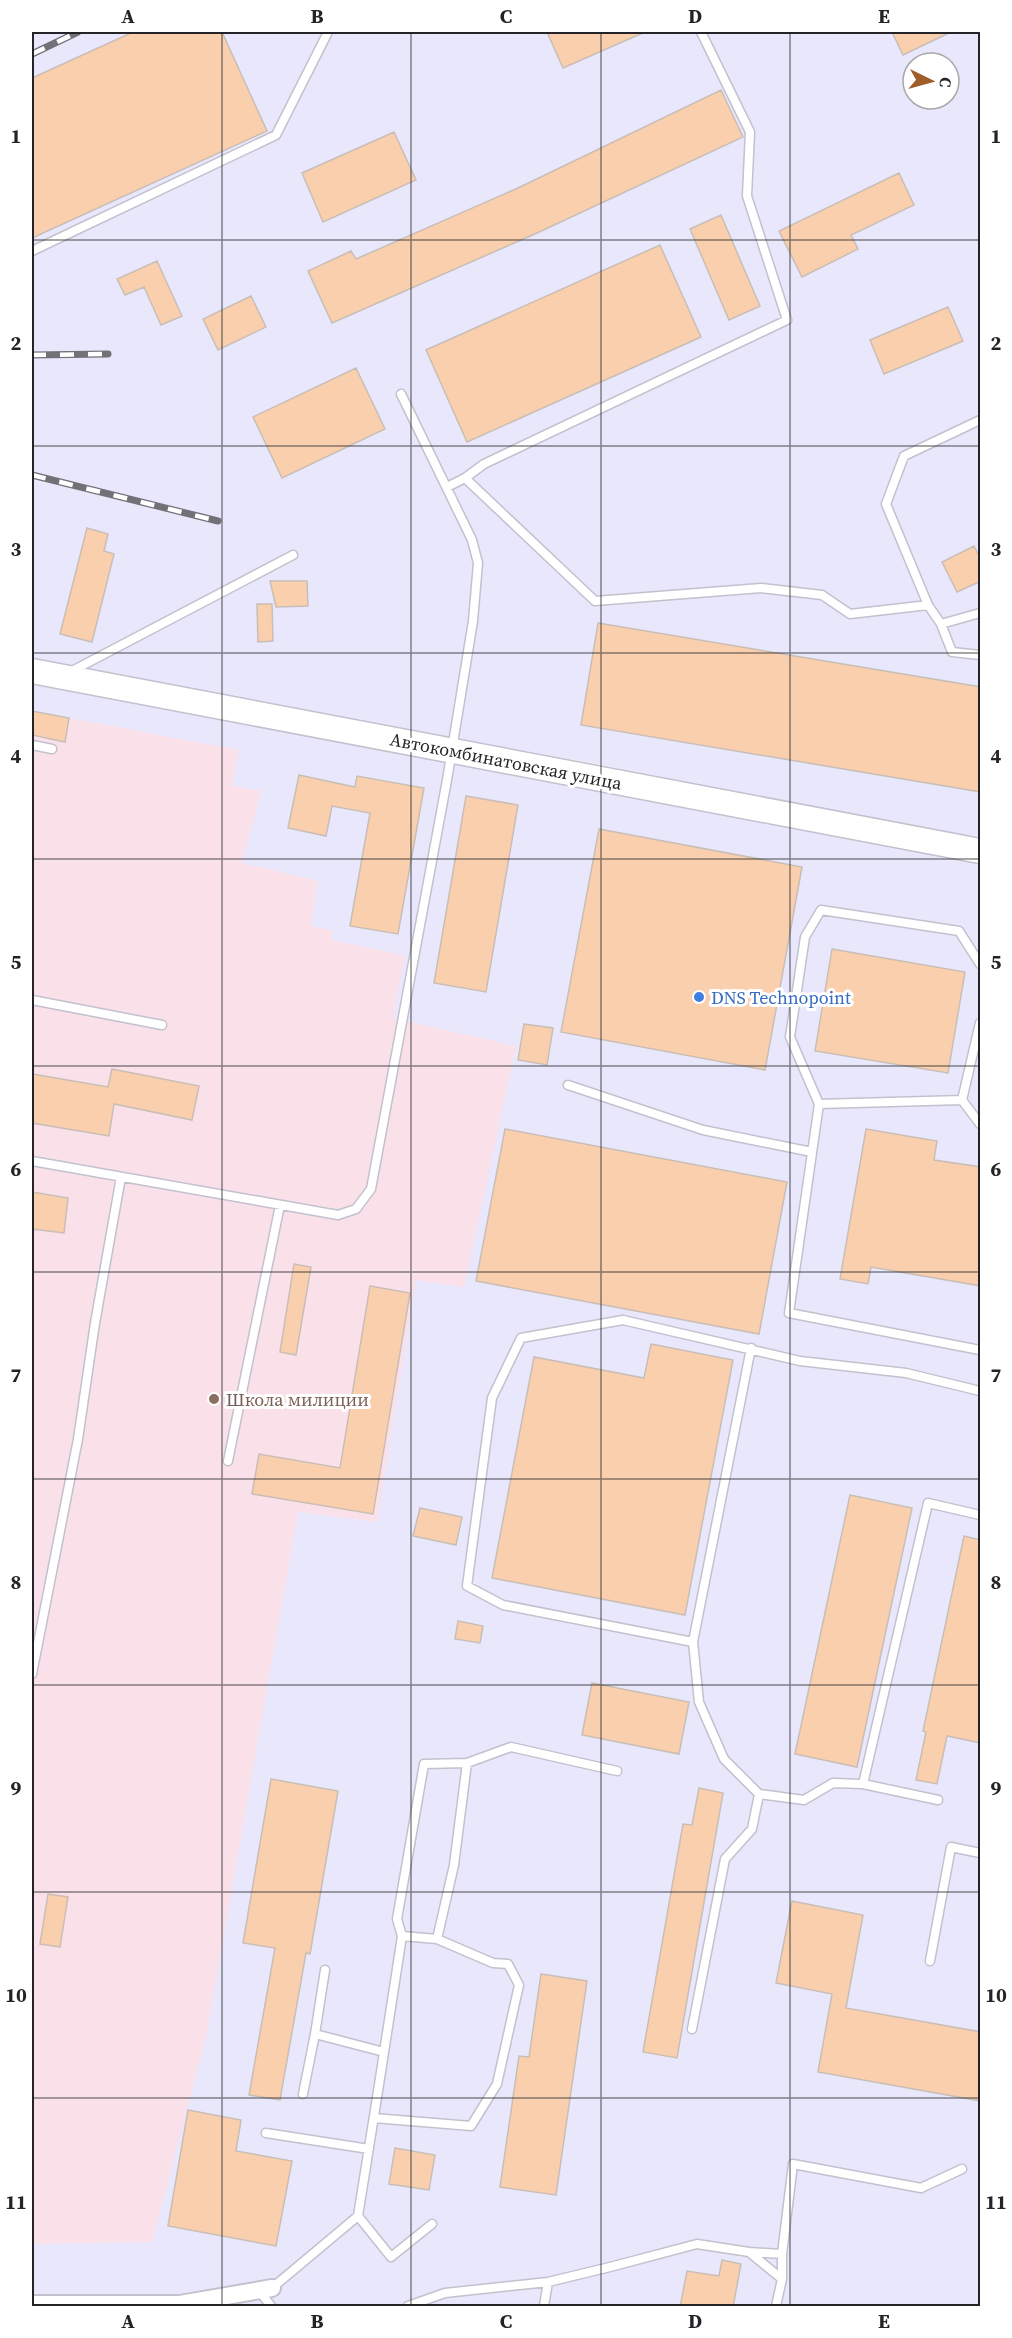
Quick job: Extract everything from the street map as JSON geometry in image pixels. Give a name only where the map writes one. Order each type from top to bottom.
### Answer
[{"type":"street","name":"Автокомбинатовская улица","points":[[32,671],[981,851]]},
{"type":"street","points":[[32,2304],[212,2303],[266,2290]]},
{"type":"lane","points":[[32,251],[276,135],[328,32]]},
{"type":"lane","points":[[447,487],[465,478],[484,464],[788,320],[747,196],[750,132],[701,32]]},
{"type":"lane","points":[[32,1161],[338,1215],[356,1209],[371,1189],[452,750],[473,621],[478,563],[472,540],[401,394]]},
{"type":"lane","points":[[981,420],[904,456],[886,504],[928,605],[941,624],[952,652],[981,655]]},
{"type":"lane","points":[[465,478],[596,601],[761,588],[822,595],[850,614],[928,605]]},
{"type":"lane","points":[[62,677],[293,555]]},
{"type":"lane","points":[[941,624],[981,613]]},
{"type":"lane","points":[[32,745],[52,749]]},
{"type":"lane","points":[[981,964],[959,931],[821,910],[805,937],[790,1037],[819,1104],[789,1313],[981,1350]]},
{"type":"lane","points":[[32,1000],[162,1025]]},
{"type":"lane","points":[[962,1100],[981,1023]]},
{"type":"lane","points":[[568,1085],[704,1130],[812,1152]]},
{"type":"lane","points":[[819,1104],[962,1100]]},
{"type":"lane","points":[[962,1100],[981,1124]]},
{"type":"lane","points":[[32,1674],[78,1438],[95,1323],[121,1177]]},
{"type":"lane","points":[[228,1461],[280,1204]]},
{"type":"lane","points":[[693,1642],[503,1605],[467,1586],[492,1398],[520,1338],[623,1320],[800,1361],[906,1373],[981,1391]]},
{"type":"lane","points":[[751,1348],[693,1642],[699,1702],[724,1759],[759,1794],[804,1800],[833,1783],[862,1784],[938,1800]]},
{"type":"lane","points":[[862,1784],[928,1503],[981,1515]]},
{"type":"lane","points":[[271,2307],[266,2290],[358,2216],[402,1936],[397,1919],[424,1764],[467,1762],[511,1747],[617,1771]]},
{"type":"lane","points":[[436,1939],[454,1864],[467,1762]]},
{"type":"lane","points":[[692,2029],[724,1859],[752,1829],[759,1794]]},
{"type":"lane","points":[[930,1961],[951,1847],[981,1853]]},
{"type":"lane","points":[[374,2118],[471,2126],[497,2084],[519,1985],[508,1964],[493,1963],[436,1939],[402,1936]]},
{"type":"lane","points":[[303,2094],[325,1970]]},
{"type":"lane","points":[[315,2034],[384,2052]]},
{"type":"lane","points":[[266,2133],[369,2149]]},
{"type":"lane","points":[[776,2307],[782,2279],[782,2254],[793,2164],[921,2188],[962,2169]]},
{"type":"lane","points":[[358,2216],[391,2257],[432,2224]]},
{"type":"lane","points":[[408,2307],[445,2293],[548,2282],[697,2244],[749,2252],[782,2254]]},
{"type":"lane","points":[[749,2252],[782,2279]]},
{"type":"lane","points":[[544,2307],[548,2282]]},
{"type":"shaded area","points":[[32,32],[980,32],[980,835],[965,835],[835,812],[599,764],[355,721],[32,658]]},
{"type":"shaded area","points":[[32,680],[980,861],[980,2306],[32,2306]]},
{"type":"shaded area","name":"Школа милиции","points":[[32,711],[239,750],[232,786],[261,791],[242,863],[318,881],[311,926],[333,931],[331,940],[405,955],[393,1018],[516,1046],[464,1287],[416,1280],[377,1522],[298,1512],[206,2037],[152,2242],[32,2244]]},
{"type":"building","points":[[133,32],[222,32],[267,131],[32,238],[32,78]]},
{"type":"building","points":[[547,32],[645,32],[563,68]]},
{"type":"building","points":[[892,32],[951,32],[911,51],[901,51]]},
{"type":"building","points":[[721,90],[743,137],[537,233],[332,323],[308,271],[351,251],[356,259],[518,188]]},
{"type":"building","points":[[394,132],[416,180],[323,222],[302,173]]},
{"type":"building","points":[[899,173],[914,205],[851,235],[858,249],[802,277],[779,231]]},
{"type":"building","points":[[721,215],[760,306],[729,320],[690,229]]},
{"type":"building","points":[[660,245],[701,337],[467,442],[426,350]]},
{"type":"building","points":[[157,261],[182,316],[161,325],[144,287],[125,295],[117,279]]},
{"type":"building","points":[[251,296],[266,327],[218,350],[203,319]]},
{"type":"building","points":[[948,307],[963,341],[884,374],[870,340]]},
{"type":"building","points":[[356,368],[385,429],[282,478],[253,417]]},
{"type":"building","points":[[87,528],[108,534],[104,551],[114,554],[92,642],[60,634]]},
{"type":"building","points":[[974,546],[981,560],[981,581],[957,592],[942,562]]},
{"type":"building","points":[[270,581],[307,581],[308,606],[276,607]]},
{"type":"building","points":[[257,604],[272,604],[273,641],[258,642]]},
{"type":"building","points":[[598,623],[981,687],[981,792],[581,725]]},
{"type":"building","points":[[32,711],[69,718],[65,742],[32,735]]},
{"type":"building","points":[[299,775],[355,787],[357,776],[424,788],[398,934],[350,926],[370,813],[332,806],[326,836],[288,828]]},
{"type":"building","points":[[466,796],[518,805],[486,992],[434,983]]},
{"type":"building","points":[[599,829],[802,867],[765,1070],[561,1032]]},
{"type":"building","points":[[832,949],[965,972],[948,1073],[815,1051]]},
{"type":"building","points":[[524,1024],[553,1028],[547,1065],[518,1060]]},
{"type":"building","points":[[112,1069],[199,1086],[192,1120],[114,1104],[109,1136],[32,1123],[32,1074],[108,1087]]},
{"type":"building","points":[[505,1129],[787,1182],[759,1334],[476,1281]]},
{"type":"building","points":[[866,1129],[937,1141],[934,1160],[981,1167],[981,1286],[871,1267],[868,1284],[840,1279]]},
{"type":"building","points":[[32,1192],[68,1198],[64,1233],[32,1229]]},
{"type":"building","points":[[294,1264],[311,1267],[296,1355],[280,1352]]},
{"type":"building","points":[[370,1286],[410,1293],[373,1514],[252,1494],[259,1454],[340,1468]]},
{"type":"building","points":[[651,1344],[733,1360],[685,1615],[492,1578],[534,1357],[644,1378]]},
{"type":"building","points":[[850,1495],[912,1508],[857,1767],[795,1754]]},
{"type":"building","points":[[420,1508],[462,1517],[456,1545],[413,1536]]},
{"type":"building","points":[[964,1536],[981,1540],[981,1743],[947,1736],[937,1784],[916,1780],[926,1732],[923,1731]]},
{"type":"building","points":[[458,1621],[483,1626],[480,1643],[455,1639]]},
{"type":"building","points":[[592,1683],[689,1702],[679,1754],[582,1735]]},
{"type":"building","points":[[271,1779],[338,1791],[310,1954],[306,1953],[280,2100],[249,2095],[275,1948],[243,1943]]},
{"type":"building","points":[[699,1788],[723,1793],[677,2058],[643,2052],[683,1824],[692,1825]]},
{"type":"building","points":[[48,1894],[68,1897],[60,1947],[40,1944]]},
{"type":"building","points":[[792,1901],[863,1915],[846,2008],[981,2032],[981,2101],[818,2072],[832,1994],[776,1983]]},
{"type":"building","points":[[541,1974],[587,1981],[556,2195],[500,2187],[519,2056],[529,2057]]},
{"type":"building","points":[[188,2110],[241,2120],[236,2151],[292,2161],[276,2246],[168,2226]]},
{"type":"building","points":[[395,2148],[435,2155],[429,2190],[389,2184]]},
{"type":"building","points":[[722,2260],[741,2264],[733,2307],[680,2307],[687,2271],[719,2276]]},
{"type":"railway","points":[[32,54],[78,32]]},
{"type":"railway","points":[[32,355],[108,354]]},
{"type":"railway","points":[[32,475],[218,521]]},
{"type":"place","name":"DNS Technopoint","points":[[699,997]]},
{"type":"place","name":"Школа милиции","points":[[214,1399]]}]
